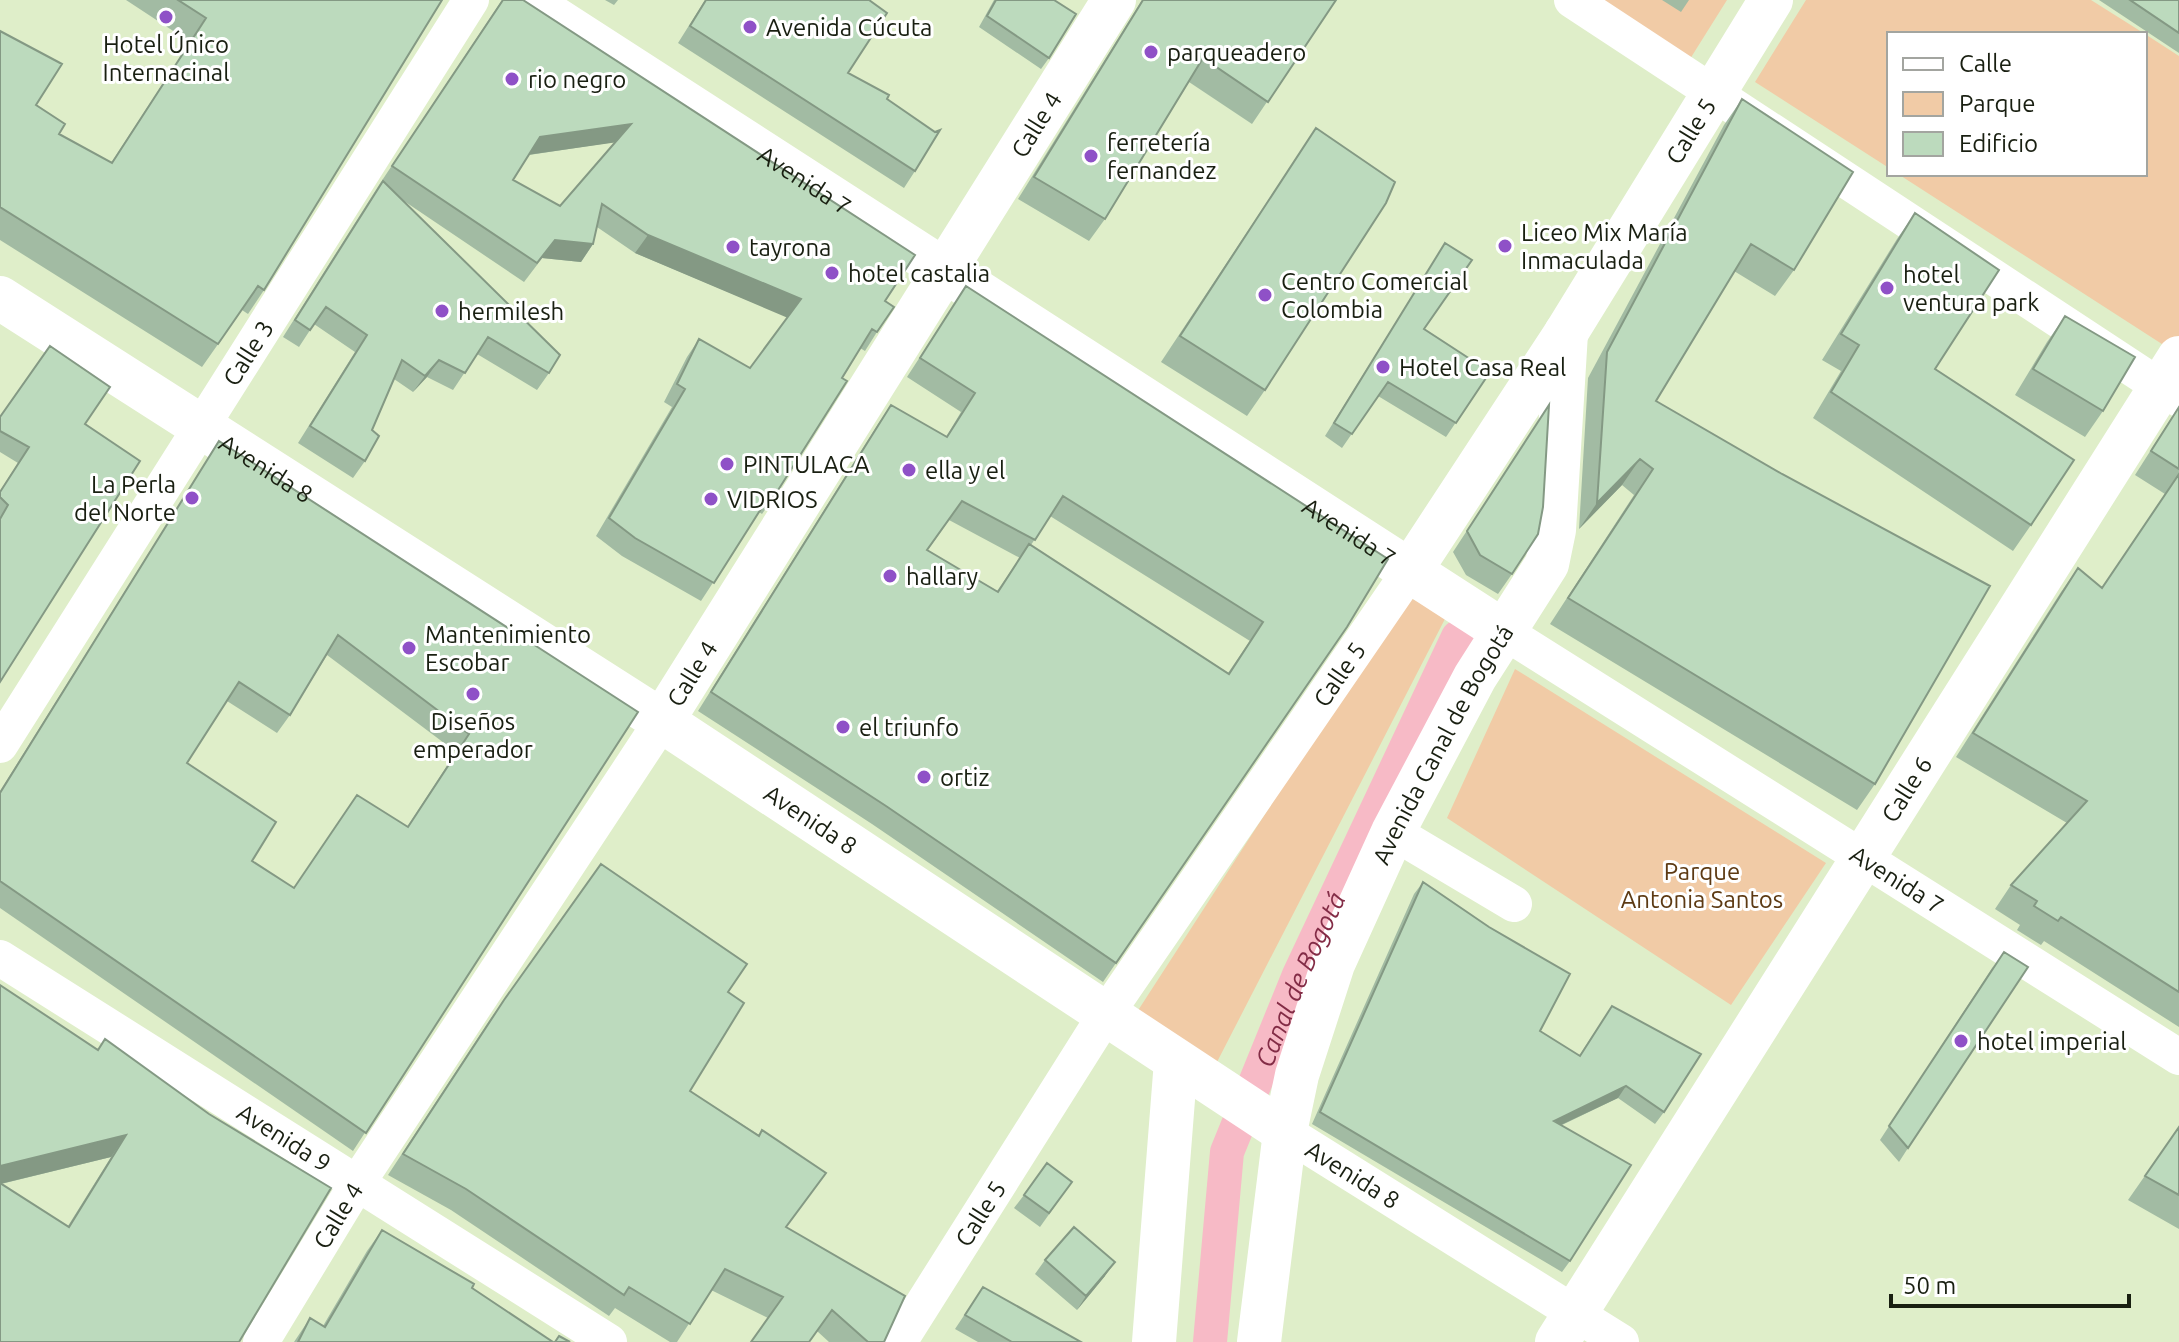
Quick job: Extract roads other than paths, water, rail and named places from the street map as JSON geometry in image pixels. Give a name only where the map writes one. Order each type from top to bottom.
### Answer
[{"type":"main road","name":"Avenida 7","points":[[526,0],[1503,631]]},
{"type":"main road","name":"Calle 4","points":[[662,721],[1114,0]]},
{"type":"main road","name":"Calle 5","points":[[1410,571],[1566,333],[1771,0]]},
{"type":"main road","name":"Avenida 8","points":[[0,298],[202,424],[662,721],[1255,1112]]},
{"type":"main road","name":"Avenida Canal de Bogotá","points":[[1259,1342],[1255,1112],[1297,1075],[1333,964],[1393,832],[1503,631],[1532,592],[1547,564],[1554,530],[1566,333]]},
{"type":"main road","name":"Calle 6","points":[[1566,1328],[2173,381]]},
{"type":"main road","points":[[1154,1342],[1176,1061]]},
{"type":"street","name":"Calle 3","points":[[0,745],[471,0]]},
{"type":"street","points":[[1572,0],[1713,93],[2173,381]]},
{"type":"street","name":"Calle 5","points":[[899,1342],[1106,1014],[1410,571]]},
{"type":"street","name":"Avenida 7","points":[[1503,631],[2179,1057]]},
{"type":"street","name":"Calle 4","points":[[261,1342],[358,1182],[662,721]]},
{"type":"street","points":[[1393,832],[1514,904]]},
{"type":"street","name":"Avenida 9","points":[[0,958],[609,1342]]},
{"type":"street","name":"Avenida 8","points":[[1255,1112],[1566,1328],[1621,1342]]},
{"type":"waterway","name":"Canal de Bogotá","points":[[1210,1342],[1227,1152],[1299,975],[1458,637]]},
{"type":"place","name":"Hotel Único Internacinal","points":[[166,17]]},
{"type":"place","name":"Avenida Cúcuta","points":[[750,27]]},
{"type":"place","name":"parqueadero","points":[[1151,52]]},
{"type":"place","name":"rio negro","points":[[512,79]]},
{"type":"place","name":"ferretería fernandez","points":[[1091,156]]},
{"type":"place","name":"Liceo Mix María Inmaculada","points":[[1505,246]]},
{"type":"place","name":"tayrona","points":[[733,247]]},
{"type":"place","name":"hotel castalia","points":[[832,273]]},
{"type":"place","name":"hotel ventura park","points":[[1887,288]]},
{"type":"place","name":"Centro Comercial Colombia","points":[[1265,295]]},
{"type":"place","name":"hermilesh","points":[[442,311]]},
{"type":"place","name":"Hotel Casa Real","points":[[1383,367]]},
{"type":"place","name":"PINTULACA","points":[[727,464]]},
{"type":"place","name":"ella y el","points":[[909,470]]},
{"type":"place","name":"La Perla del Norte","points":[[192,498]]},
{"type":"place","name":"VIDRIOS","points":[[711,499]]},
{"type":"place","name":"hallary","points":[[890,576]]},
{"type":"place","name":"Mantenimiento Escobar","points":[[409,648]]},
{"type":"place","name":"Diseños emperador","points":[[473,694]]},
{"type":"place","name":"el triunfo","points":[[843,727]]},
{"type":"place","name":"ortiz","points":[[924,777]]},
{"type":"place","name":"hotel imperial","points":[[1961,1041]]},
{"type":"park label","name":"Parque Antonia Santos","points":[[1702,885]]}]
